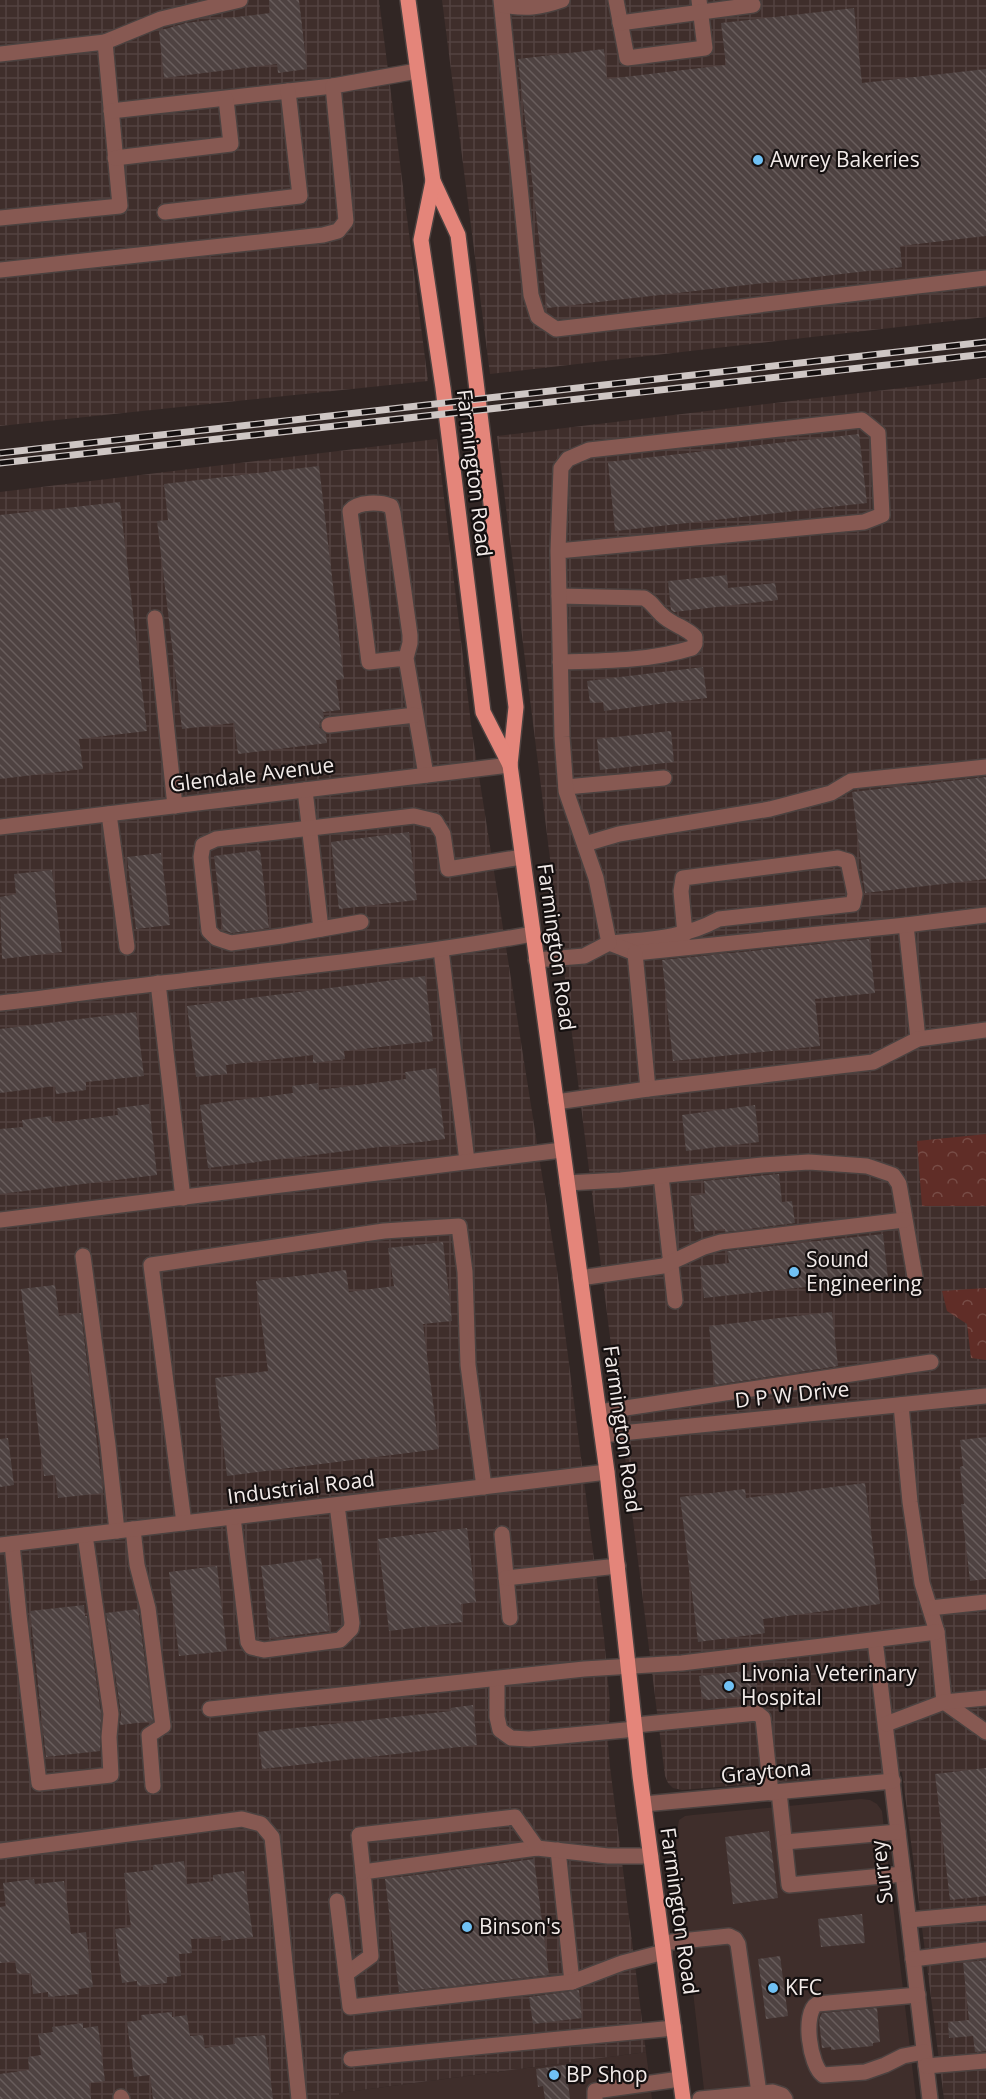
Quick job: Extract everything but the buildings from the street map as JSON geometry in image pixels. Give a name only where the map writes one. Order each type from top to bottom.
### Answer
[{"type":"main road","name":"Farmington Road","points":[[408,0],[433,181],[458,235],[516,707],[510,765],[607,1472],[644,1804],[683,2099]]},
{"type":"main road","name":"Farmington Road","points":[[433,181],[421,240],[443,388],[483,711],[510,765]]},
{"type":"street","points":[[0,54],[105,42],[161,19],[240,0]]},
{"type":"street","points":[[562,0],[540,8],[519,8],[501,2],[531,295],[538,317],[556,329],[986,278]]},
{"type":"street","points":[[616,0],[627,58],[705,48],[700,6]]},
{"type":"street","points":[[620,23],[700,6],[753,5]]},
{"type":"street","points":[[0,218],[120,206],[105,42]]},
{"type":"street","points":[[111,111],[333,86],[417,71]]},
{"type":"street","points":[[0,270],[323,235],[338,231],[346,221],[333,86]]},
{"type":"street","points":[[165,212],[300,196],[288,91]]},
{"type":"street","points":[[115,158],[231,144],[226,99]]},
{"type":"street","points":[[558,550],[864,522],[882,515],[878,433],[862,420],[589,450],[568,459],[561,468],[558,550],[566,787],[596,878],[609,943]]},
{"type":"street","points":[[406,658],[369,662],[350,511],[357,505],[384,503],[391,506],[393,513],[410,635],[406,658],[426,775]]},
{"type":"street","points":[[559,596],[644,598],[650,601],[661,615],[695,637],[692,648],[681,651],[634,658],[561,662]]},
{"type":"street","points":[[155,618],[175,806]]},
{"type":"street","points":[[329,725],[415,715]]},
{"type":"street","name":"Glendale Avenue","points":[[0,827],[510,765]]},
{"type":"street","points":[[585,844],[619,834],[770,809],[831,793],[851,781],[986,767]]},
{"type":"street","points":[[566,787],[664,778]]},
{"type":"street","points":[[305,790],[321,929]]},
{"type":"street","points":[[110,814],[127,947]]},
{"type":"street","points":[[361,922],[231,943],[216,938],[209,931],[201,857],[203,845],[216,839],[414,816],[435,821],[443,834],[448,869],[522,857]]},
{"type":"street","points":[[536,960],[584,956],[609,943],[673,937],[685,934],[699,930],[719,919],[853,904],[855,894],[848,861],[838,858],[683,878],[681,891],[685,934]]},
{"type":"street","points":[[609,943],[634,953],[986,915]]},
{"type":"street","points":[[906,925],[918,1039]]},
{"type":"street","points":[[0,1003],[311,967],[441,950],[532,934]]},
{"type":"street","points":[[441,950],[467,1161]]},
{"type":"street","points":[[634,953],[648,1089]]},
{"type":"street","points":[[158,983],[183,1198]]},
{"type":"street","points":[[556,1102],[873,1062],[918,1039],[986,1030]]},
{"type":"street","points":[[0,1220],[562,1150]]},
{"type":"street","points":[[567,1183],[809,1162],[867,1166],[893,1175],[899,1185],[915,1277]]},
{"type":"street","points":[[661,1176],[675,1301]]},
{"type":"street","points":[[580,1278],[671,1264],[704,1247],[722,1242],[904,1220]]},
{"type":"street","points":[[184,1523],[151,1265],[384,1231],[459,1226],[465,1272],[468,1365],[484,1486]]},
{"type":"street","points":[[84,1256],[117,1531]]},
{"type":"street","points":[[599,1412],[931,1362]]},
{"type":"street","name":"D P W Drive","points":[[602,1436],[986,1396]]},
{"type":"street","points":[[901,1405],[910,1502],[922,1582],[937,1632],[944,1702],[986,1732]]},
{"type":"street","name":"Industrial Road","points":[[6,1545],[607,1472]]},
{"type":"street","points":[[233,1517],[246,1633],[251,1647],[264,1650],[340,1640],[351,1629],[337,1505]]},
{"type":"street","points":[[133,1529],[137,1564],[148,1608],[163,1726],[149,1735],[153,1786]]},
{"type":"street","points":[[502,1534],[510,1617]]},
{"type":"street","points":[[6,1545],[19,1615],[39,1783],[111,1776],[109,1737],[111,1714],[85,1535]]},
{"type":"street","points":[[506,1578],[618,1566]]},
{"type":"street","points":[[930,1608],[986,1602]]},
{"type":"street","points":[[210,1709],[584,1669],[682,1663],[937,1632]]},
{"type":"street","name":"Surrey","points":[[875,1640],[930,2099]]},
{"type":"street","points":[[497,1679],[497,1717],[500,1730],[511,1737],[529,1739],[757,1713],[763,1718],[785,1842],[789,1885],[903,1874]]},
{"type":"street","points":[[886,1724],[944,1702],[986,1698]]},
{"type":"street","name":"Graytona","points":[[644,1804],[892,1781]]},
{"type":"street","points":[[346,1974],[371,1956],[359,1835],[515,1817],[537,1848]]},
{"type":"street","points":[[0,1851],[242,1819],[261,1824],[272,1837],[300,2099]]},
{"type":"street","points":[[785,1842],[898,1832]]},
{"type":"street","points":[[363,1872],[537,1848],[608,1856],[651,1856]]},
{"type":"street","points":[[558,1850],[572,1982]]},
{"type":"street","points":[[337,1901],[350,2007],[572,1982],[663,1948],[729,1936],[738,1944],[759,2093]]},
{"type":"street","points":[[909,1920],[986,1913]]},
{"type":"street","points":[[913,1959],[986,1950]]},
{"type":"street","points":[[918,1995],[817,2004],[812,2007],[809,2012],[809,2030],[815,2065],[823,2075],[865,2072],[903,2056],[986,2061]]},
{"type":"street","points":[[351,2059],[674,2028]]},
{"type":"street","points":[[595,2099],[595,2091],[680,2079]]},
{"type":"street","points":[[700,2099],[773,2092],[782,2095],[785,2099]]},
{"type":"shaded area","points":[[0,0],[379,0],[428,381],[0,426]]},
{"type":"shaded area","points":[[442,0],[986,0],[986,317],[490,374]]},
{"type":"shaded area","points":[[986,378],[986,2099],[944,2099],[902,1772],[682,1790],[673,1788],[665,1776],[497,436]]},
{"type":"shaded area","points":[[437,439],[472,732],[557,1270],[604,1637],[610,1704],[608,1743],[610,1767],[646,2052],[339,2093],[339,2099],[0,2099],[0,492]]},
{"type":"shaded area","points":[[861,1799],[877,1804],[882,1811],[916,2099],[705,2099],[676,1839],[679,1820],[693,1815]]},
{"type":"shaded area","points":[[646,2052],[652,2099],[339,2099],[339,2093]]},
{"type":"green space","points":[[986,1134],[986,1206],[922,1206],[917,1141]]},
{"type":"green space","points":[[986,1288],[986,1360],[971,1358],[967,1324],[947,1311],[942,1291]]},
{"type":"railway","points":[[0,453],[986,342]]},
{"type":"railway","points":[[0,463],[986,354]]},
{"type":"place","name":"Awrey Bakeries","points":[[758,160]]},
{"type":"place","name":"Sound Engineering","points":[[794,1272]]},
{"type":"place","name":"Livonia Veterinary Hospital","points":[[729,1686]]},
{"type":"place","name":"Binson's","points":[[467,1927]]},
{"type":"place","name":"KFC","points":[[773,1988]]},
{"type":"place","name":"BP Shop","points":[[554,2075]]}]
